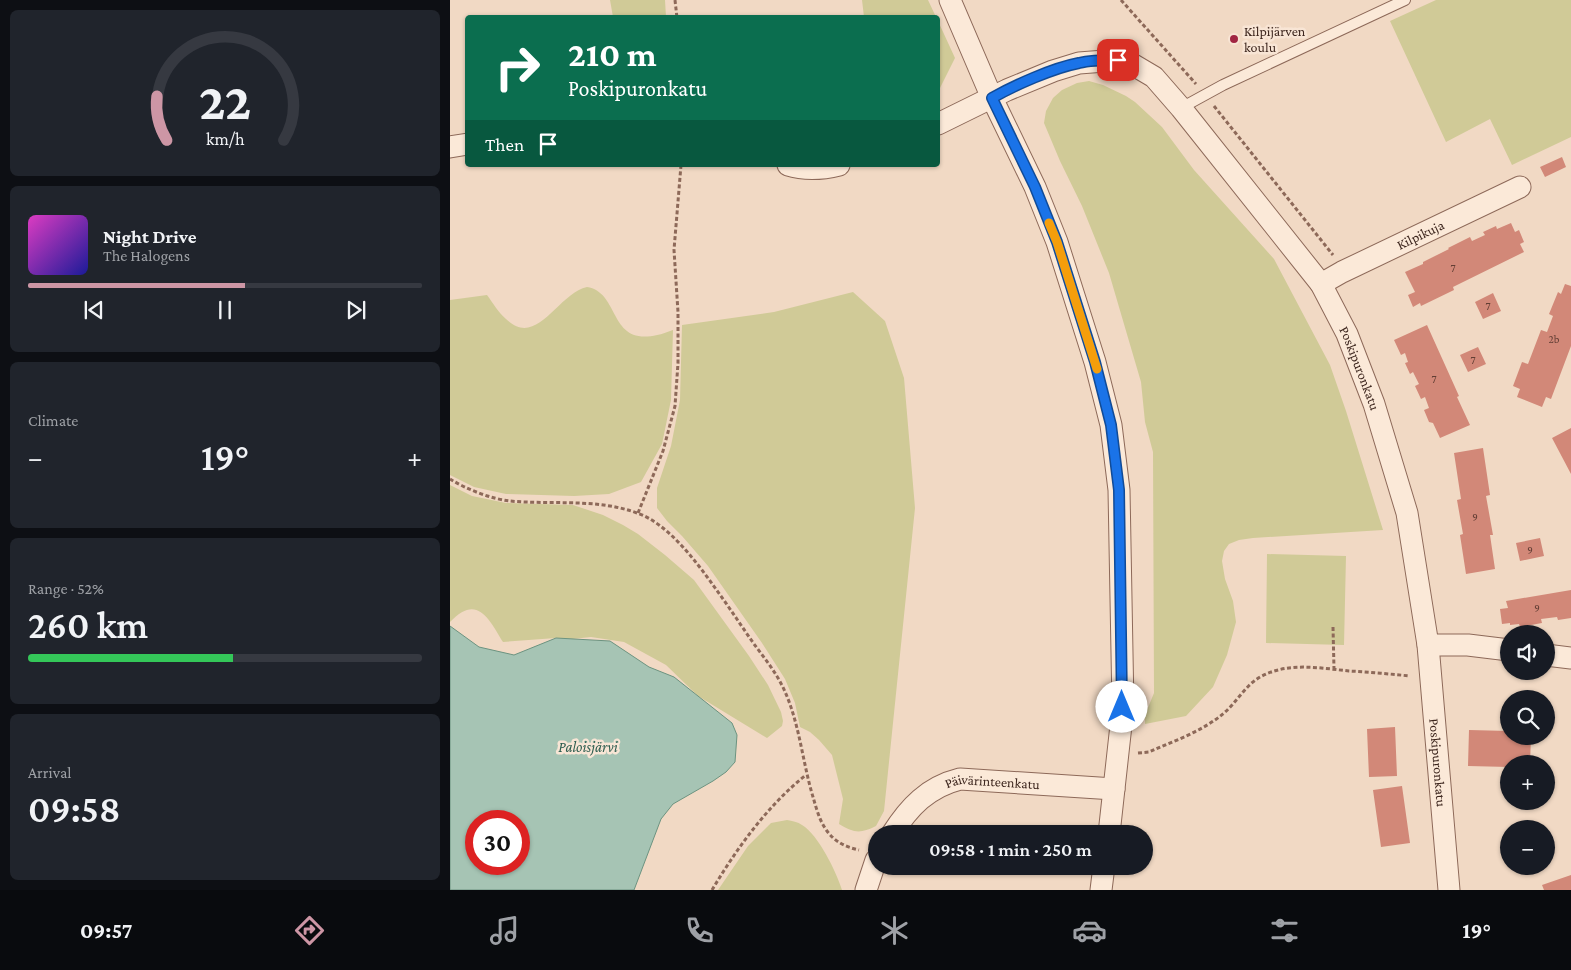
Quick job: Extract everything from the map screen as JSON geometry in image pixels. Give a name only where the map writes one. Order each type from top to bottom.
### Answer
[{"type":"street","points":[[950,0],[992,98],[1035,187],[1057,242],[1095,362],[1111,425],[1119,490],[1122,707],[1110,825]]},
{"type":"street","name":"Poskipuronkatu","points":[[940,123],[1007,90],[1053,71],[1079,63],[1118,60],[1132,64],[1154,77],[1181,108],[1321,284],[1347,334],[1374,404],[1407,513],[1428,644],[1449,890]]},
{"type":"street","points":[[450,147],[465,144]]},
{"type":"street","points":[[793,167],[832,167]]},
{"type":"street","name":"Kilpikuja","points":[[1321,284],[1342,272],[1520,187]]},
{"type":"street","points":[[1428,644],[1468,645],[1500,649]]},
{"type":"street","points":[[1555,656],[1571,658]]},
{"type":"street","name":"Päivärinteenkatu","points":[[898,825],[933,789],[960,779],[1114,789]]},
{"type":"street","points":[[866,890],[868,867]]},
{"type":"street","points":[[1101,890],[1103,875]]},
{"type":"lane","points":[[1181,108],[1204,94],[1405,0]]},
{"type":"path","points":[[675,0],[677,15]]},
{"type":"path","points":[[1121,0],[1204,94],[1331,251],[1342,272]]},
{"type":"path","points":[[638,513],[663,451],[675,406],[678,363],[678,312],[674,250],[681,167]]},
{"type":"path","points":[[450,479],[482,493],[509,501],[594,503],[638,513],[655,523],[690,555],[778,678],[790,704],[799,736],[806,775],[818,815],[825,828],[842,845],[868,855]]},
{"type":"path","points":[[1333,627],[1334,669]]},
{"type":"path","points":[[1135,753],[1149,752],[1210,724],[1225,713],[1260,676],[1276,671],[1294,667],[1417,677]]},
{"type":"path","points":[[712,890],[730,861],[760,822],[777,802],[806,775]]},
{"type":"shaded area","points":[[610,0],[665,0],[666,15],[613,15]]},
{"type":"shaded area","points":[[862,0],[928,0],[935,15],[864,15]]},
{"type":"shaded area","points":[[1436,0],[1571,0],[1571,137],[1512,165],[1490,119],[1446,142],[1390,21]]},
{"type":"shaded area","points":[[940,25],[955,58],[940,88]]},
{"type":"shaded area","points":[[1089,81],[1103,85],[1126,96],[1162,127],[1194,170],[1274,259],[1330,365],[1383,530],[1253,538],[1229,544],[1224,551],[1222,561],[1225,579],[1233,601],[1236,622],[1227,655],[1213,687],[1186,716],[1145,724],[1145,715],[1154,693],[1153,452],[1145,422],[1141,382],[1109,273],[1082,206],[1044,123],[1046,111],[1053,98],[1062,90],[1077,83]]},
{"type":"shaded area","points":[[587,287],[599,292],[618,321],[626,330],[636,336],[651,336],[673,330],[671,400],[662,444],[641,482],[609,494],[574,496],[506,494],[474,487],[450,475],[450,300],[487,295],[506,319],[517,327],[528,328],[547,317],[576,292]]},
{"type":"shaded area","points":[[853,292],[885,321],[904,378],[915,508],[884,811],[877,825],[868,825],[868,829],[861,831],[849,829],[839,824],[843,799],[832,755],[810,732],[800,727],[795,703],[785,679],[708,566],[657,508],[657,488],[671,446],[680,400],[682,325],[774,312]]},
{"type":"shaded area","points":[[450,485],[472,496],[506,503],[573,505],[603,515],[638,534],[694,580],[768,685],[781,712],[782,726],[767,738],[698,696],[666,665],[624,642],[591,637],[503,642],[487,618],[481,612],[475,610],[468,610],[459,614],[450,622]]},
{"type":"shaded area","points":[[1267,554],[1346,556],[1344,645],[1266,643]]},
{"type":"shaded area","points":[[787,820],[800,824],[814,837],[831,864],[842,890],[718,890],[748,846],[771,823]]},
{"type":"water","name":"Paloisjärvi","points":[[450,626],[479,647],[514,655],[556,638],[610,641],[649,667],[674,677],[732,723],[737,735],[735,762],[726,772],[713,781],[673,804],[661,819],[634,890],[450,890]]},
{"type":"building","points":[[1562,157],[1566,167],[1545,177],[1540,167]]},
{"type":"building","points":[[1511,223],[1515,232],[1519,230],[1524,242],[1520,244],[1524,252],[1453,287],[1454,290],[1421,306],[1420,303],[1413,307],[1408,295],[1415,292],[1405,272],[1470,237],[1472,241],[1485,235],[1483,232],[1496,226],[1497,229]]},
{"type":"building","points":[[1565,284],[1571,286],[1571,346],[1551,399],[1546,397],[1542,407],[1517,397],[1520,389],[1513,386],[1522,362],[1528,364],[1541,330],[1547,332],[1553,316],[1549,314],[1558,292],[1561,294]]},
{"type":"building","points":[[1493,293],[1501,311],[1483,319],[1475,302]]},
{"type":"building","points":[[1427,325],[1470,425],[1440,438],[1433,423],[1429,422],[1424,410],[1429,408],[1425,397],[1421,399],[1415,386],[1419,384],[1413,372],[1410,374],[1405,363],[1408,362],[1405,353],[1401,355],[1394,340]]},
{"type":"building","points":[[1478,347],[1486,364],[1468,372],[1460,355]]},
{"type":"building","points":[[1571,428],[1571,474],[1552,438]]},
{"type":"building","points":[[1483,448],[1490,495],[1486,496],[1493,535],[1490,535],[1495,569],[1466,574],[1460,535],[1463,534],[1457,500],[1461,499],[1454,453]]},
{"type":"building","points":[[1540,538],[1544,556],[1520,561],[1516,543]]},
{"type":"building","points":[[1571,590],[1571,618],[1558,620],[1557,617],[1541,619],[1542,623],[1531,625],[1502,624],[1500,609],[1508,608],[1506,601]]},
{"type":"building","points":[[1395,727],[1397,776],[1369,777],[1367,729]]},
{"type":"building","points":[[1469,730],[1500,731],[1500,745],[1531,745],[1530,755],[1500,755],[1500,767],[1468,766]]},
{"type":"building","points":[[1402,786],[1410,843],[1381,847],[1373,790]]},
{"type":"building","points":[[1571,875],[1571,890],[1544,890],[1542,885]]},
{"type":"slow traffic","points":[[1049,223],[1057,242],[1097,369]]},
{"type":"place","name":"Kilpijärven koulu","points":[[1234,39]]},
{"type":"route","points":[[1118,60],[1079,63],[1053,71],[992,98],[1035,187],[1057,242],[1095,362],[1111,425],[1119,490],[1122,707]]}]
